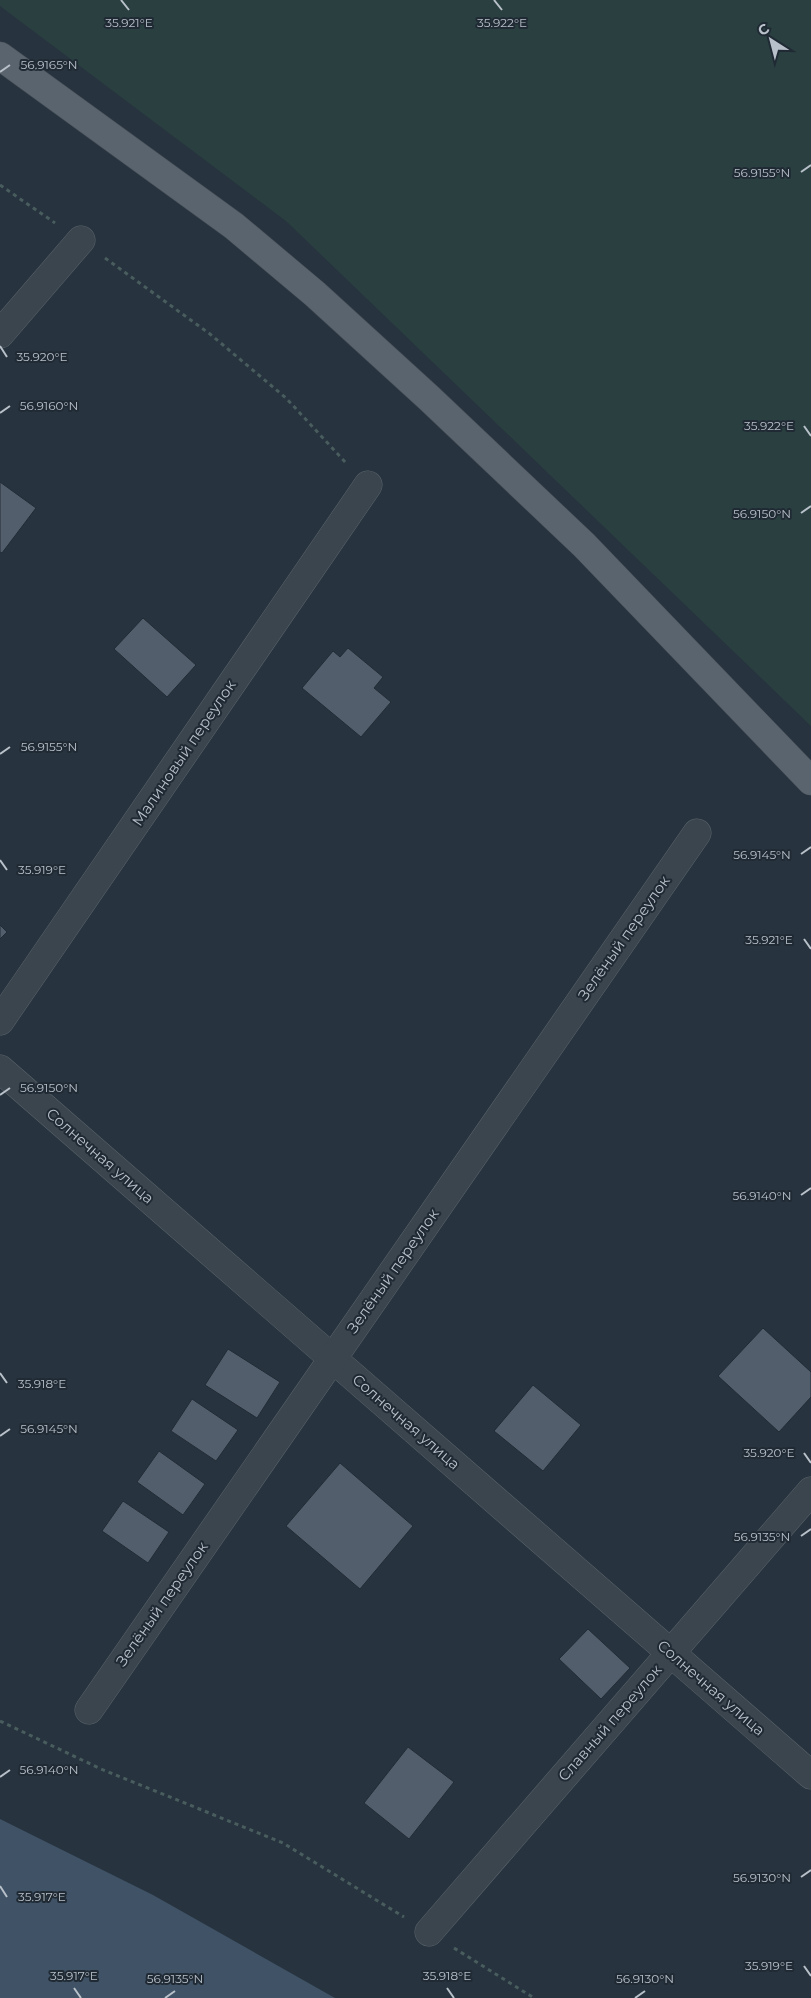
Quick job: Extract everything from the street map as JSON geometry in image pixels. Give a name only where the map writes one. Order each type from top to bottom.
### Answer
[{"type":"main road","points":[[0,56],[234,226],[315,294],[429,398],[584,546],[811,781]]},
{"type":"street","points":[[0,334],[81,240]]},
{"type":"street","name":"Малиновый переулок","points":[[0,1021],[368,485]]},
{"type":"street","name":"Зелёный переулок","points":[[89,1710],[697,832]]},
{"type":"street","name":"Солнечная улица","points":[[0,1069],[811,1774]]},
{"type":"street","name":"Славный переулок","points":[[429,1932],[811,1491]]},
{"type":"path","points":[[0,185],[81,240],[210,334],[286,398],[368,485]]},
{"type":"path","points":[[0,1721],[101,1769],[283,1843],[534,1998]]},
{"type":"green space","points":[[0,0],[811,0],[811,726],[286,221],[0,6]]},
{"type":"water","points":[[0,1819],[153,1895],[335,1998],[0,1998]]},
{"type":"building","points":[[0,482],[36,508],[2,553],[0,552]]},
{"type":"building","points":[[143,618],[196,665],[167,697],[114,649]]},
{"type":"building","points":[[348,648],[383,677],[374,688],[391,702],[361,737],[302,688],[333,651],[340,657]]},
{"type":"building","points":[[0,925],[7,932],[0,939]]},
{"type":"building","points":[[763,1328],[811,1372],[811,1397],[779,1432],[718,1376]]},
{"type":"building","points":[[228,1349],[280,1382],[257,1418],[205,1385]]},
{"type":"building","points":[[533,1385],[581,1425],[543,1471],[494,1431]]},
{"type":"building","points":[[192,1399],[238,1430],[216,1461],[171,1431]]},
{"type":"building","points":[[159,1451],[205,1484],[183,1515],[137,1482]]},
{"type":"building","points":[[340,1463],[413,1526],[360,1589],[286,1526]]},
{"type":"building","points":[[123,1501],[169,1532],[148,1563],[102,1531]]},
{"type":"building","points":[[588,1629],[630,1668],[601,1699],[559,1659]]},
{"type":"building","points":[[408,1747],[454,1782],[409,1839],[364,1803]]}]
